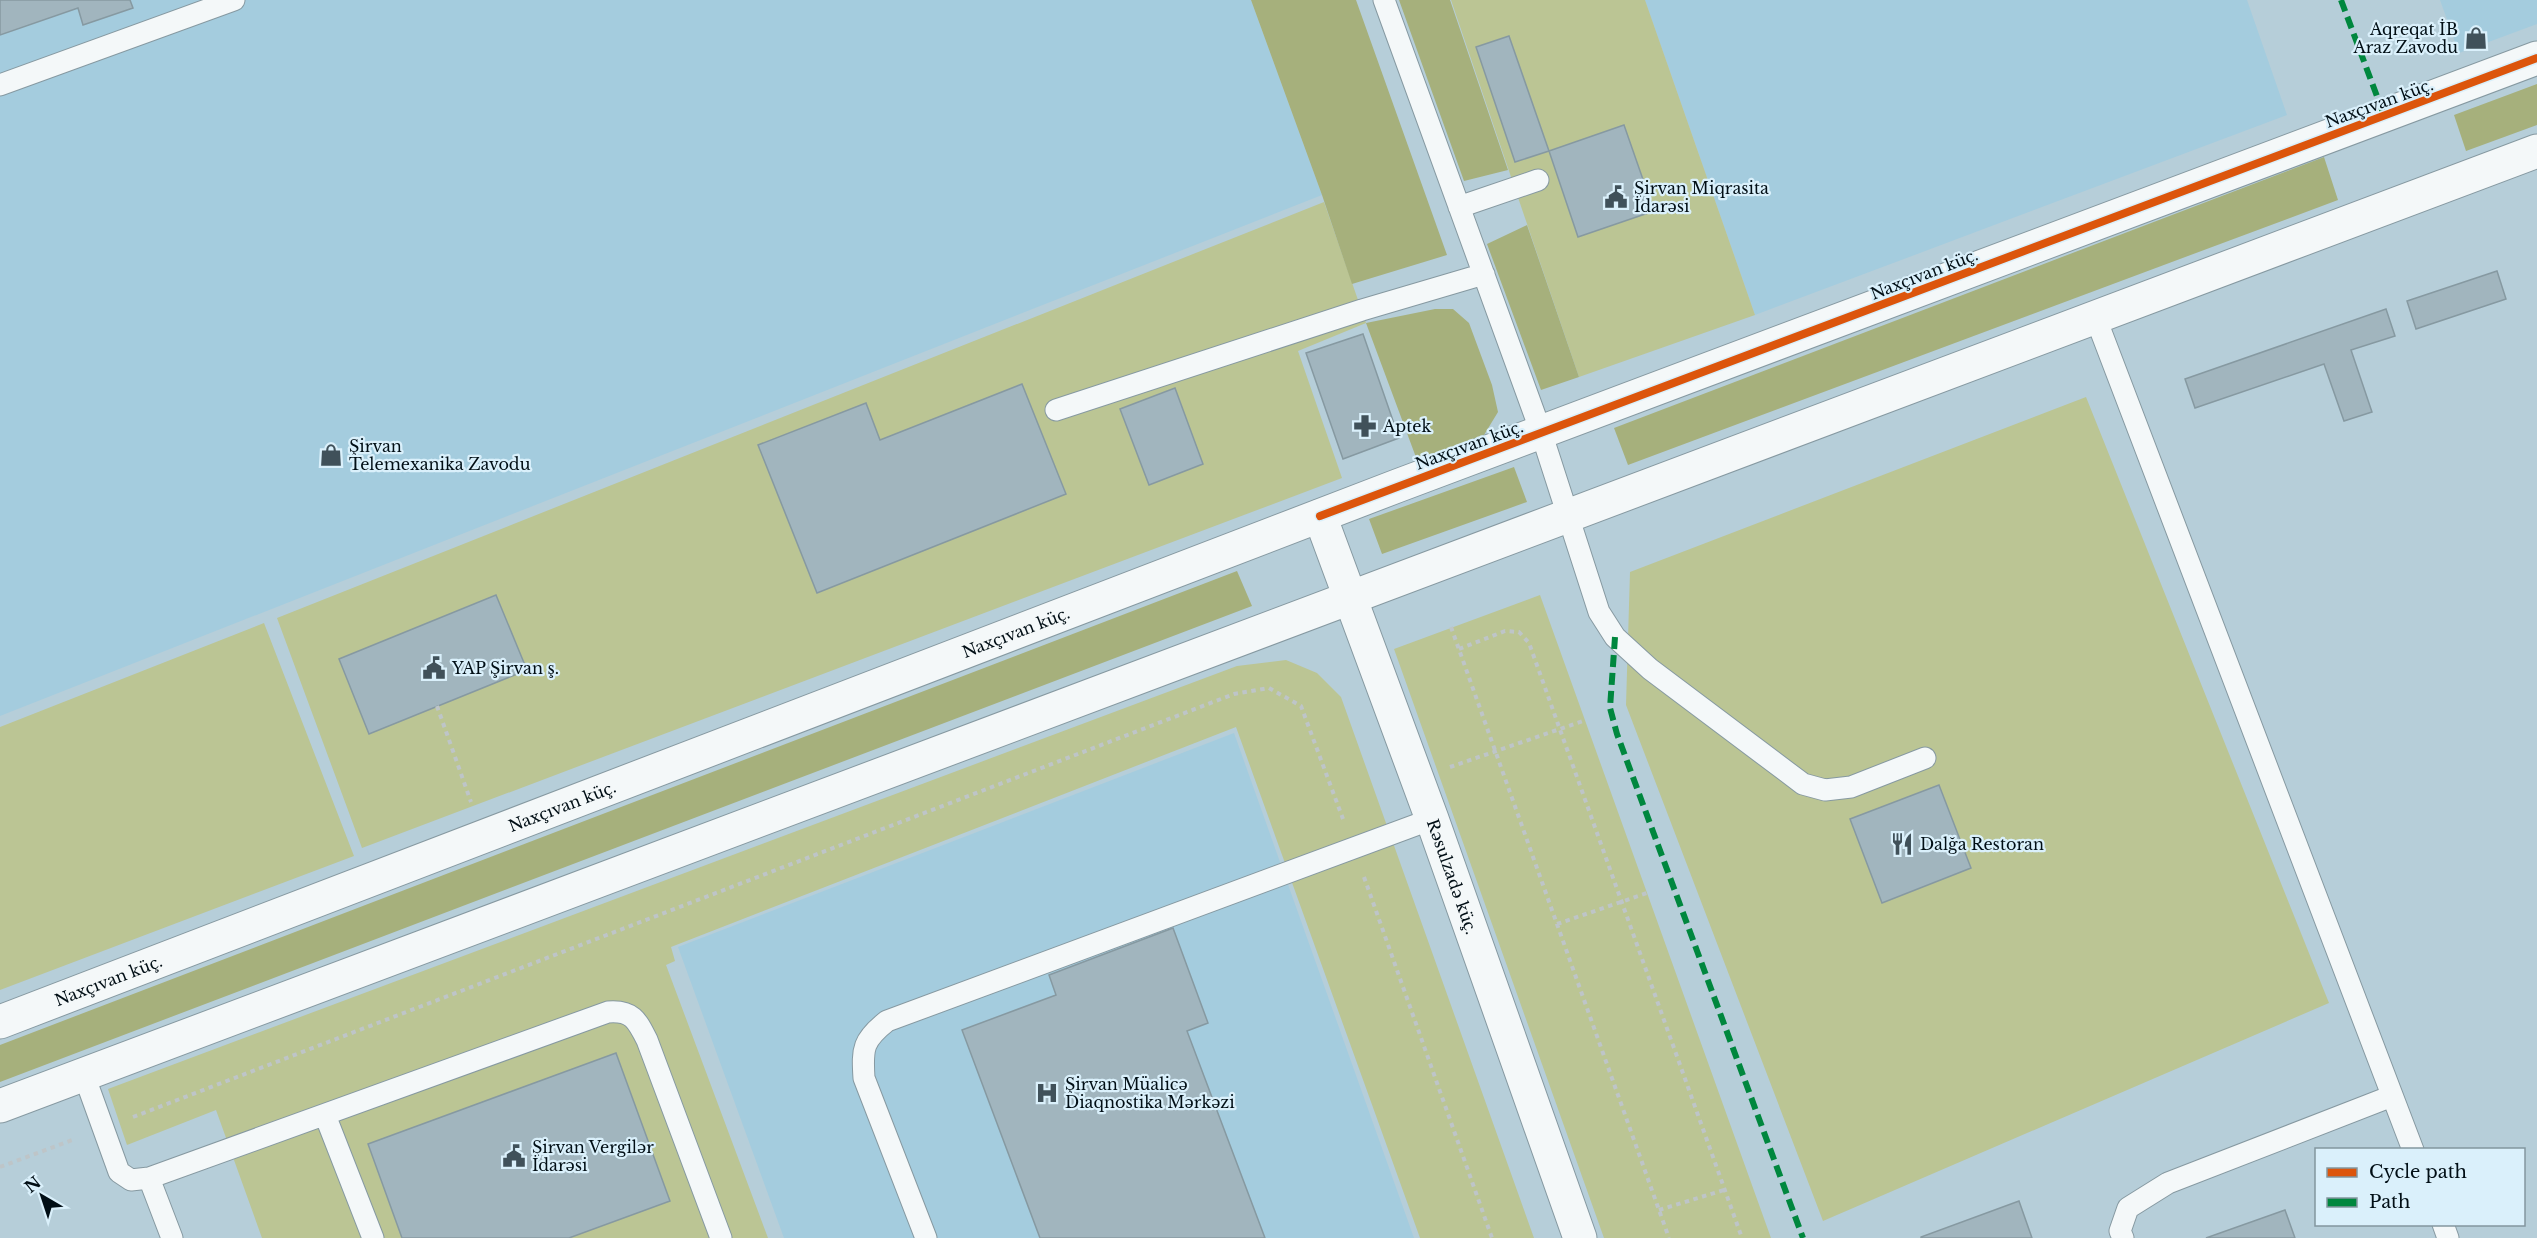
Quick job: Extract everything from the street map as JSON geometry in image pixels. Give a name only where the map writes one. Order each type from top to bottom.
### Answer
[{"type":"main road","name":"Naxçıvan küç.","points":[[0,1022],[1541,432],[2537,58]]},
{"type":"main road","points":[[0,1106],[2537,151]]},
{"type":"main road","name":"Rəsulzadə küç.","points":[[1320,516],[1580,1238]]},
{"type":"lane","points":[[0,85],[234,0]]},
{"type":"lane","points":[[1384,0],[1541,432],[1599,612],[1615,637],[1650,669],[1803,784],[1825,790],[1851,787],[1925,758]]},
{"type":"lane","points":[[1459,207],[1538,180]]},
{"type":"lane","points":[[1056,410],[1350,314],[1484,274]]},
{"type":"lane","points":[[2095,316],[2413,1148]]},
{"type":"lane","points":[[926,1238],[864,1078],[862,1052],[869,1035],[887,1021],[1431,819]]},
{"type":"lane","points":[[84,1075],[119,1172],[131,1180],[149,1178],[608,1012],[623,1011],[637,1020],[647,1040],[721,1238]]},
{"type":"lane","points":[[2122,1238],[2120,1231],[2128,1208],[2168,1183],[2392,1096]]},
{"type":"lane","points":[[325,1115],[373,1238]]},
{"type":"lane","points":[[149,1178],[172,1238]]},
{"type":"path","points":[[1451,627],[1669,1238]]},
{"type":"path","points":[[1459,649],[1505,631],[1519,632],[1529,643],[1742,1238]]},
{"type":"path","points":[[0,1167],[1234,694],[1269,688],[1301,706],[1492,1238]]},
{"type":"path","points":[[437,706],[483,837]]},
{"type":"path","points":[[1448,768],[1586,720]]},
{"type":"path","points":[[1557,924],[1647,892]]},
{"type":"path","points":[[1659,1210],[1724,1190]]},
{"type":"shaded area","name":"Şirvan Telemexanika Zavodu","points":[[0,0],[1251,0],[1322,195],[0,716]]},
{"type":"shaded area","points":[[1645,0],[2247,0],[2287,115],[1755,315]]},
{"type":"shaded area","name":"Aqreqat İB Araz Zavodu","points":[[2440,0],[2537,0],[2537,24],[2459,53]]},
{"type":"shaded area","name":"Şirvan Müalicə Diaqnostika Mərkəzi","points":[[1234,733],[1414,1238],[784,1238],[678,947]]},
{"type":"green space","points":[[1251,0],[1356,0],[1447,255],[1352,284]]},
{"type":"green space","points":[[1399,0],[1450,0],[1508,170],[1464,181]]},
{"type":"green space","name":"Şirvan Miqrasita İdarəsi","points":[[1451,0],[1645,0],[1755,315],[1579,377]]},
{"type":"green space","points":[[2537,84],[2537,125],[2466,151],[2454,115]]},
{"type":"green space","points":[[2324,157],[2338,200],[1628,465],[1614,428]]},
{"type":"green space","points":[[1324,202],[1366,323],[1298,351],[1342,478],[362,848],[277,618]]},
{"type":"green space","points":[[1527,225],[1579,377],[1541,390],[1487,244]]},
{"type":"green space","points":[[1435,309],[1453,309],[1469,323],[1492,385],[1498,412],[1484,435],[1417,460],[1366,323]]},
{"type":"green space","points":[[2086,397],[2329,1003],[1823,1221],[1626,705],[1630,572]]},
{"type":"green space","points":[[1514,467],[1527,502],[1382,554],[1369,519]]},
{"type":"green space","points":[[1237,571],[1252,606],[0,1082],[0,1045]]},
{"type":"green space","points":[[1540,595],[1771,1238],[1604,1238],[1394,649]]},
{"type":"green space","points":[[264,623],[354,856],[0,990],[0,727]]},
{"type":"green space","points":[[1286,660],[1317,673],[1341,697],[1534,1238],[1420,1238],[1236,727],[671,947],[675,961],[666,965],[768,1238],[262,1238],[216,1110],[127,1145],[108,1089],[1237,666]]},
{"type":"building","points":[[0,0],[130,0],[133,8],[83,25],[78,8],[0,35]]},
{"type":"building","points":[[1509,36],[1549,151],[1515,162],[1476,47]]},
{"type":"building","points":[[1624,125],[1654,211],[1578,237],[1549,151]]},
{"type":"building","points":[[2497,271],[2506,299],[2416,329],[2407,301]]},
{"type":"building","points":[[2386,309],[2395,336],[2351,350],[2372,412],[2344,421],[2324,364],[2195,408],[2185,379]]},
{"type":"building","points":[[1363,334],[1399,438],[1343,459],[1306,353]]},
{"type":"building","points":[[1022,384],[1066,494],[817,593],[758,445],[866,403],[880,440]]},
{"type":"building","points":[[1175,388],[1203,464],[1149,485],[1120,409]]},
{"type":"building","points":[[496,595],[527,670],[369,734],[339,659]]},
{"type":"building","points":[[1939,785],[1971,868],[1882,903],[1850,819]]},
{"type":"building","points":[[1173,928],[1208,1023],[1187,1031],[1265,1238],[1040,1238],[962,1030],[1056,995],[1049,975]]},
{"type":"building","points":[[616,1053],[670,1201],[569,1238],[402,1238],[368,1144]]},
{"type":"building","points":[[2019,1201],[2032,1238],[1921,1238],[1921,1237]]},
{"type":"building","points":[[2285,1210],[2295,1238],[2206,1238]]},
{"type":"marked path","points":[[2341,0],[2384,115]]},
{"type":"marked path","points":[[1615,637],[1610,708],[1617,734],[1803,1238]]},
{"type":"cycle path","points":[[1320,516],[2537,58]]},
{"type":"place","name":"Aqreqat İB Araz Zavodu","points":[[2476,38]]},
{"type":"place","name":"Şirvan Miqrasita İdarəsi","points":[[1616,197]]},
{"type":"place","name":"Aptek","points":[[1365,426]]},
{"type":"place","name":"Şirvan Telemexanika Zavodu","points":[[331,455]]},
{"type":"place","name":"YAP Şirvan ş.","points":[[434,668]]},
{"type":"place","name":"Dalğa Restoran","points":[[1902,844]]},
{"type":"place","name":"Şirvan Müalicə Diaqnostika Mərkəzi","points":[[1047,1093]]},
{"type":"place","name":"Şirvan Vergilər İdarəsi","points":[[514,1156]]}]
